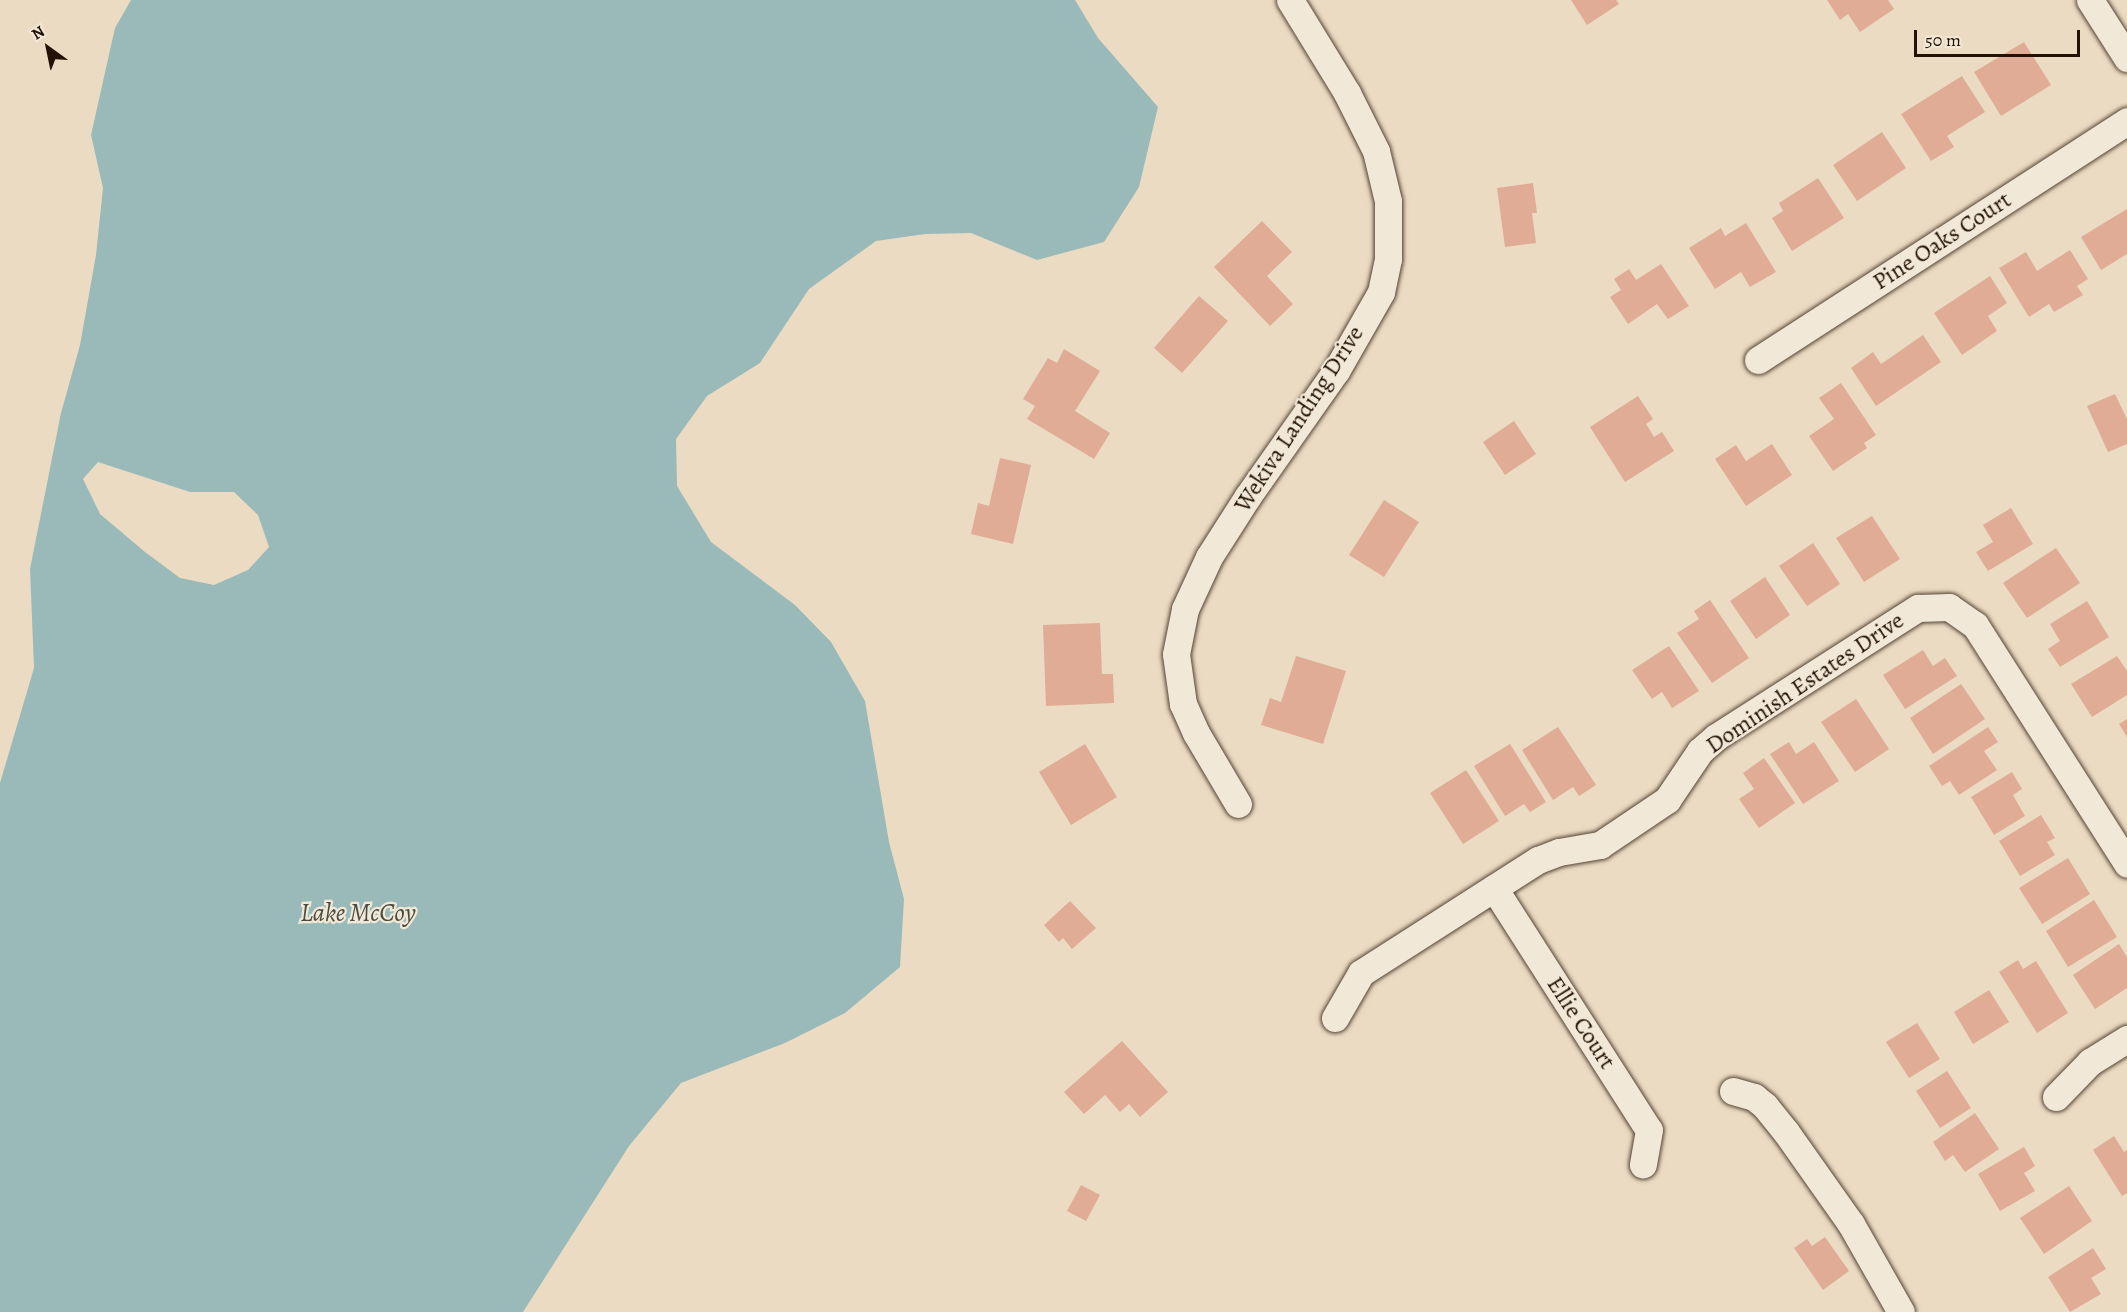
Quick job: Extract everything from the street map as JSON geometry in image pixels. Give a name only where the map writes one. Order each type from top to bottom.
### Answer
[{"type":"street","name":"Wekiva Landing Drive","points":[[1239,804],[1196,733],[1183,704],[1176,654],[1185,609],[1209,557],[1248,496],[1336,371],[1381,292],[1388,259],[1388,201],[1376,151],[1347,93],[1290,0]]},
{"type":"street","points":[[2090,0],[2127,58]]},
{"type":"street","name":"Pine Oaks Court","points":[[1758,360],[2127,121]]},
{"type":"street","name":"Dominish Estates Drive","points":[[1335,1018],[1361,973],[1538,860],[1559,852],[1600,845],[1667,800],[1700,752],[1716,737],[1918,608],[1949,607],[1975,625],[2127,864]]},
{"type":"street","name":"Ellie Court","points":[[1494,888],[1649,1130],[1643,1164]]},
{"type":"street","points":[[2056,1097],[2090,1062],[2127,1039]]},
{"type":"street","points":[[1733,1091],[1754,1097],[1766,1106],[1786,1132],[1851,1224],[1901,1312]]},
{"type":"water","name":"Lake McCoy","points":[[131,0],[1075,0],[1098,38],[1158,107],[1139,187],[1104,242],[1037,260],[971,233],[925,234],[876,241],[809,289],[760,363],[707,396],[676,439],[677,486],[711,542],[795,605],[831,642],[865,701],[889,842],[904,899],[900,967],[845,1013],[785,1043],[681,1083],[629,1146],[523,1312],[0,1312],[0,783],[34,668],[30,569],[61,413],[80,345],[96,255],[103,188],[91,135],[115,28]],"holes":[[[98,462],[190,492],[234,492],[258,515],[269,547],[248,570],[214,585],[180,578],[100,514],[83,479]]]},
{"type":"building","points":[[1571,0],[1616,0],[1619,4],[1587,25]]},
{"type":"building","points":[[1827,0],[1888,0],[1894,9],[1860,32],[1848,14],[1840,20]]},
{"type":"building","points":[[2024,42],[2051,85],[2001,116],[1974,72]]},
{"type":"building","points":[[1962,76],[1985,112],[1947,136],[1954,147],[1931,161],[1901,114]]},
{"type":"building","points":[[1882,132],[1906,168],[1857,201],[1833,165]]},
{"type":"building","points":[[1818,178],[1844,218],[1792,251],[1772,218],[1783,211],[1779,203]]},
{"type":"building","points":[[1533,183],[1537,213],[1532,213],[1536,243],[1505,247],[1497,188]]},
{"type":"building","points":[[2127,209],[2127,254],[2101,270],[2081,237]]},
{"type":"building","points":[[1262,221],[1292,252],[1267,276],[1293,304],[1270,326],[1214,267]]},
{"type":"building","points":[[1746,223],[1776,272],[1750,287],[1741,272],[1715,289],[1689,248],[1721,228],[1725,236]]},
{"type":"building","points":[[2070,250],[2088,279],[2077,286],[2083,295],[2054,312],[2049,304],[2029,317],[1999,268],[2026,252],[2037,271]]},
{"type":"building","points":[[1661,264],[1689,306],[1668,319],[1657,304],[1628,324],[1610,297],[1621,290],[1614,279],[1629,269],[1636,280]]},
{"type":"building","points":[[1990,276],[2007,303],[1988,316],[1997,331],[1962,355],[1934,313]]},
{"type":"building","points":[[1199,296],[1228,321],[1182,373],[1154,348]]},
{"type":"building","points":[[1923,335],[1941,362],[1876,406],[1851,368],[1873,352],[1881,364]]},
{"type":"building","points":[[1064,349],[1100,371],[1075,411],[1110,433],[1094,459],[1027,419],[1035,406],[1023,399],[1048,358],[1057,363]]},
{"type":"building","points":[[1841,383],[1876,435],[1864,443],[1867,448],[1833,471],[1809,436],[1834,419],[1819,398]]},
{"type":"building","points":[[2115,394],[2127,419],[2127,444],[2108,452],[2087,406]]},
{"type":"building","points":[[1638,396],[1653,419],[1646,424],[1654,437],[1662,432],[1674,451],[1625,482],[1590,427]]},
{"type":"building","points":[[1514,421],[1536,454],[1505,475],[1483,442]]},
{"type":"building","points":[[1772,444],[1792,475],[1746,506],[1715,459],[1736,445],[1746,461]]},
{"type":"building","points":[[1000,458],[1031,465],[1013,544],[971,534],[978,503],[989,506]]},
{"type":"building","points":[[1384,500],[1419,522],[1384,577],[1349,555]]},
{"type":"building","points":[[2011,508],[2033,544],[1988,571],[1976,552],[1993,542],[1983,525]]},
{"type":"building","points":[[1872,516],[1900,559],[1864,582],[1836,538]]},
{"type":"building","points":[[1813,543],[1840,584],[1807,606],[1779,566]]},
{"type":"building","points":[[2056,548],[2080,583],[2027,618],[2003,583]]},
{"type":"building","points":[[1765,577],[1790,615],[1756,639],[1730,601]]},
{"type":"building","points":[[1710,600],[1749,658],[1712,683],[1677,633],[1699,619],[1694,611]]},
{"type":"building","points":[[2087,601],[2109,637],[2060,667],[2048,649],[2060,641],[2050,624]]},
{"type":"building","points":[[1100,623],[1102,674],[1113,674],[1114,703],[1046,706],[1043,625]]},
{"type":"building","points":[[1669,646],[1699,691],[1672,708],[1662,692],[1652,699],[1632,670]]},
{"type":"building","points":[[1923,650],[1933,666],[1945,658],[1957,676],[1905,709],[1883,675]]},
{"type":"building","points":[[1296,656],[1346,671],[1323,744],[1261,725],[1270,698],[1281,702]]},
{"type":"building","points":[[2117,656],[2127,671],[2127,695],[2092,717],[2071,684]]},
{"type":"building","points":[[1961,684],[1985,719],[1933,754],[1910,718]]},
{"type":"building","points":[[1856,699],[1889,749],[1855,772],[1821,722]]},
{"type":"building","points":[[2127,719],[2127,737],[2119,724]]},
{"type":"building","points":[[1558,727],[1596,785],[1579,796],[1573,787],[1553,800],[1522,750]]},
{"type":"building","points":[[1988,727],[1998,742],[1984,751],[1997,770],[1959,795],[1950,781],[1942,786],[1929,766]]},
{"type":"building","points":[[1789,742],[1796,754],[1814,742],[1839,781],[1803,804],[1770,754]]},
{"type":"building","points":[[1085,744],[1117,797],[1071,825],[1039,772]]},
{"type":"building","points":[[1510,744],[1546,802],[1530,812],[1524,804],[1505,816],[1474,766]]},
{"type":"building","points":[[1764,758],[1795,803],[1759,828],[1739,799],[1754,789],[1743,773]]},
{"type":"building","points":[[1466,770],[1499,821],[1463,844],[1430,793]]},
{"type":"building","points":[[2012,772],[2022,789],[2013,795],[2025,816],[1994,835],[1971,797]]},
{"type":"building","points":[[2041,815],[2055,838],[2047,842],[2055,855],[2020,876],[1999,841]]},
{"type":"building","points":[[2068,858],[2090,894],[2042,924],[2019,888]]},
{"type":"building","points":[[2094,900],[2117,937],[2068,967],[2046,931]]},
{"type":"building","points":[[1070,901],[1096,928],[1072,949],[1063,938],[1059,942],[1044,925]]},
{"type":"building","points":[[2119,944],[2127,957],[2127,988],[2095,1009],[2073,975]]},
{"type":"building","points":[[2018,960],[2023,969],[2036,961],[2068,1013],[2037,1033],[1999,972]]},
{"type":"building","points":[[1989,990],[2009,1022],[1973,1044],[1954,1012]]},
{"type":"building","points":[[1917,1023],[1940,1059],[1909,1078],[1886,1042]]},
{"type":"building","points":[[1122,1041],[1168,1092],[1140,1117],[1129,1104],[1120,1112],[1105,1095],[1084,1114],[1064,1092]]},
{"type":"building","points":[[1947,1071],[1971,1108],[1940,1128],[1916,1091]]},
{"type":"building","points":[[1975,1113],[1999,1149],[1965,1172],[1953,1155],[1945,1161],[1933,1142]]},
{"type":"building","points":[[2114,1136],[2124,1152],[2127,1150],[2127,1193],[2122,1196],[2093,1150]]},
{"type":"building","points":[[2024,1147],[2035,1166],[2024,1173],[2035,1191],[2000,1211],[1978,1174]]},
{"type":"building","points":[[1081,1185],[1100,1195],[1086,1221],[1067,1211]]},
{"type":"building","points":[[2069,1186],[2092,1221],[2044,1254],[2020,1218]]},
{"type":"building","points":[[1825,1237],[1849,1271],[1823,1290],[1794,1248],[1807,1239],[1812,1246]]},
{"type":"building","points":[[2093,1248],[2106,1269],[2091,1278],[2101,1294],[2070,1312],[2048,1277]]}]
